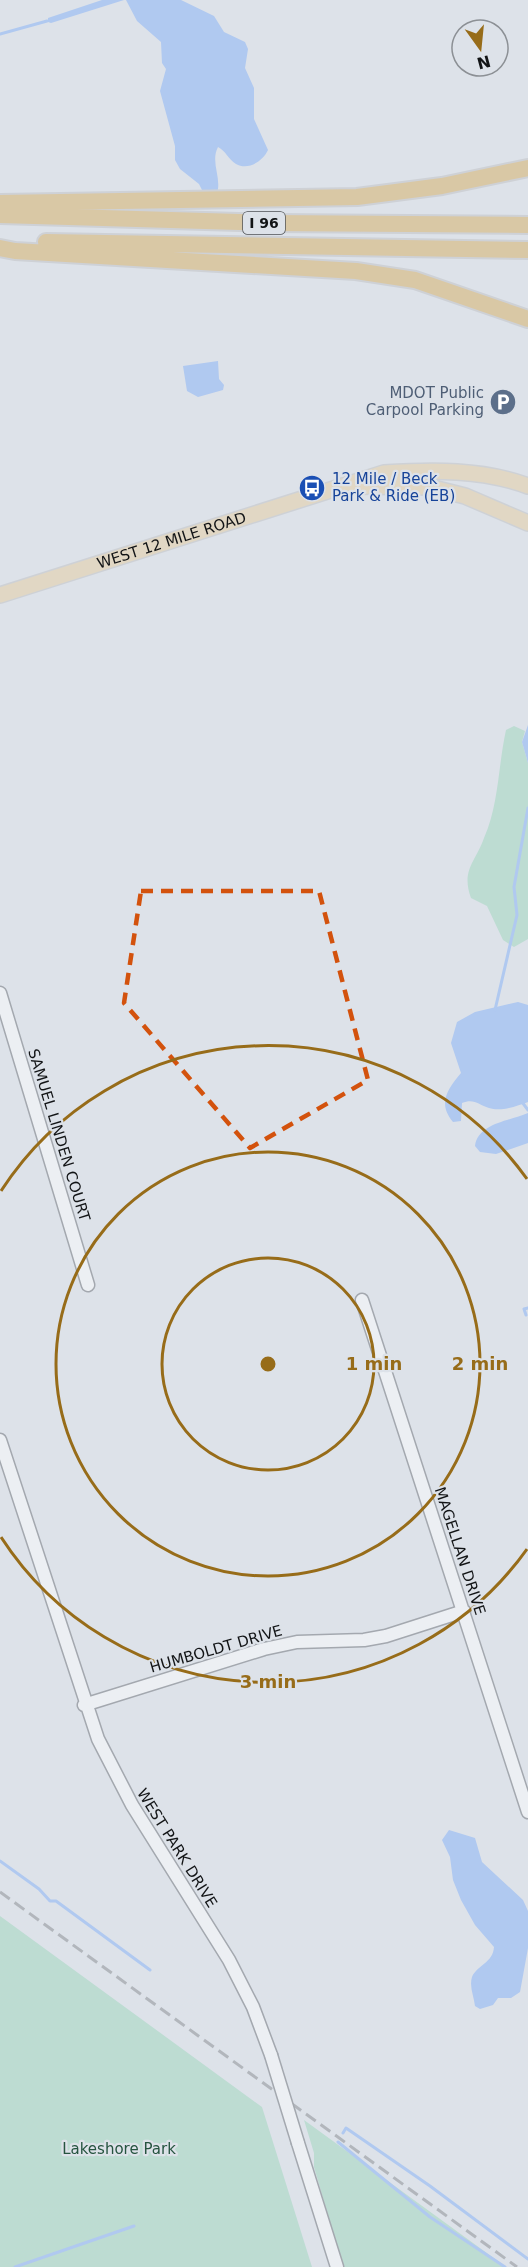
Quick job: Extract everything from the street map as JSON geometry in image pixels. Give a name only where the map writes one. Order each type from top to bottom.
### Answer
[{"type":"highway","points":[[0,203],[357,197],[442,186],[528,168]]},
{"type":"highway","name":"I 96","points":[[0,215],[271,223],[528,225]]},
{"type":"highway","name":"I 96","points":[[0,242],[528,250]]},
{"type":"highway","points":[[0,248],[15,251],[356,271],[415,280],[528,319]]},
{"type":"main road","name":"WEST 12 MILE ROAD","points":[[0,595],[384,473],[428,470],[474,472],[528,486]]},
{"type":"main road","points":[[465,496],[472,490],[474,472]]},
{"type":"main road","name":"WEST 12 MILE ROAD","points":[[344,485],[429,487],[465,496],[528,523]]},
{"type":"street","name":"SAMUEL LINDEN COURT","points":[[0,993],[88,1286]]},
{"type":"street","name":"MAGELLAN DRIVE","points":[[362,1300],[528,1812]]},
{"type":"street","name":"WEST PARK DRIVE","points":[[0,1440],[84,1705],[115,1774],[229,1960],[253,2007],[271,2055],[337,2267]]},
{"type":"street","name":"HUMBOLDT DRIVE","points":[[84,1705],[272,1647],[386,1636],[464,1611]]},
{"type":"highlighted area","points":[[141,891],[319,891],[368,1080],[250,1148],[124,1003]]},
{"type":"green space","points":[[514,726],[525,731],[522,742],[528,763],[528,939],[514,947],[503,940],[487,906],[471,898],[468,873],[493,812],[506,730]]},
{"type":"green space","name":"Lakeshore Park","points":[[0,1916],[262,2107],[312,2267],[0,2267]]},
{"type":"green space","points":[[304,2120],[506,2267],[343,2267],[314,2167],[314,2153]]},
{"type":"water","points":[[102,0],[124,0],[48,22],[48,18]]},
{"type":"water","points":[[126,0],[181,0],[214,16],[224,32],[245,42],[248,49],[245,68],[254,88],[254,119],[268,150],[255,164],[241,166],[218,147],[215,158],[217,193],[203,192],[199,184],[180,169],[175,160],[175,146],[160,91],[166,69],[162,63],[161,42],[137,21]]},
{"type":"water","points":[[218,361],[219,379],[224,385],[223,390],[198,397],[187,391],[183,366]]},
{"type":"water","points":[[528,725],[528,763],[522,742]]},
{"type":"water","points":[[518,1002],[528,1005],[528,1102],[499,1109],[473,1102],[462,1103],[461,1121],[453,1122],[448,1115],[445,1102],[452,1085],[461,1073],[451,1043],[457,1022],[475,1012]]},
{"type":"water","points":[[528,1113],[528,1143],[496,1154],[480,1152],[475,1146],[477,1138],[488,1128]]},
{"type":"water","points":[[449,1830],[475,1838],[482,1862],[523,1900],[528,1911],[528,1948],[520,1992],[511,1998],[498,1998],[493,2005],[480,2009],[475,2006],[471,1981],[474,1973],[491,1957],[494,1947],[475,1925],[453,1880],[450,1857],[442,1840]]},
{"type":"waterway","points":[[0,34],[47,21]]},
{"type":"waterway","points":[[495,1010],[517,915],[514,887],[528,808]]},
{"type":"waterway","points":[[522,1102],[528,1110]]},
{"type":"waterway","points":[[526,1315],[524,1309],[528,1308]]},
{"type":"waterway","points":[[0,1861],[39,1889],[50,1901],[56,1901],[150,1970]]},
{"type":"waterway","points":[[343,2133],[346,2128],[430,2186],[528,2259]]},
{"type":"waterway","points":[[338,2142],[430,2217],[505,2267]]},
{"type":"waterway","points":[[15,2267],[134,2226]]},
{"type":"railway","points":[[0,1892],[517,2267]]},
{"type":"place","name":"MDOT Public Carpool Parking","points":[[503,402]]},
{"type":"place","name":"12 Mile / Beck Park & Ride (EB)","points":[[312,488]]}]
